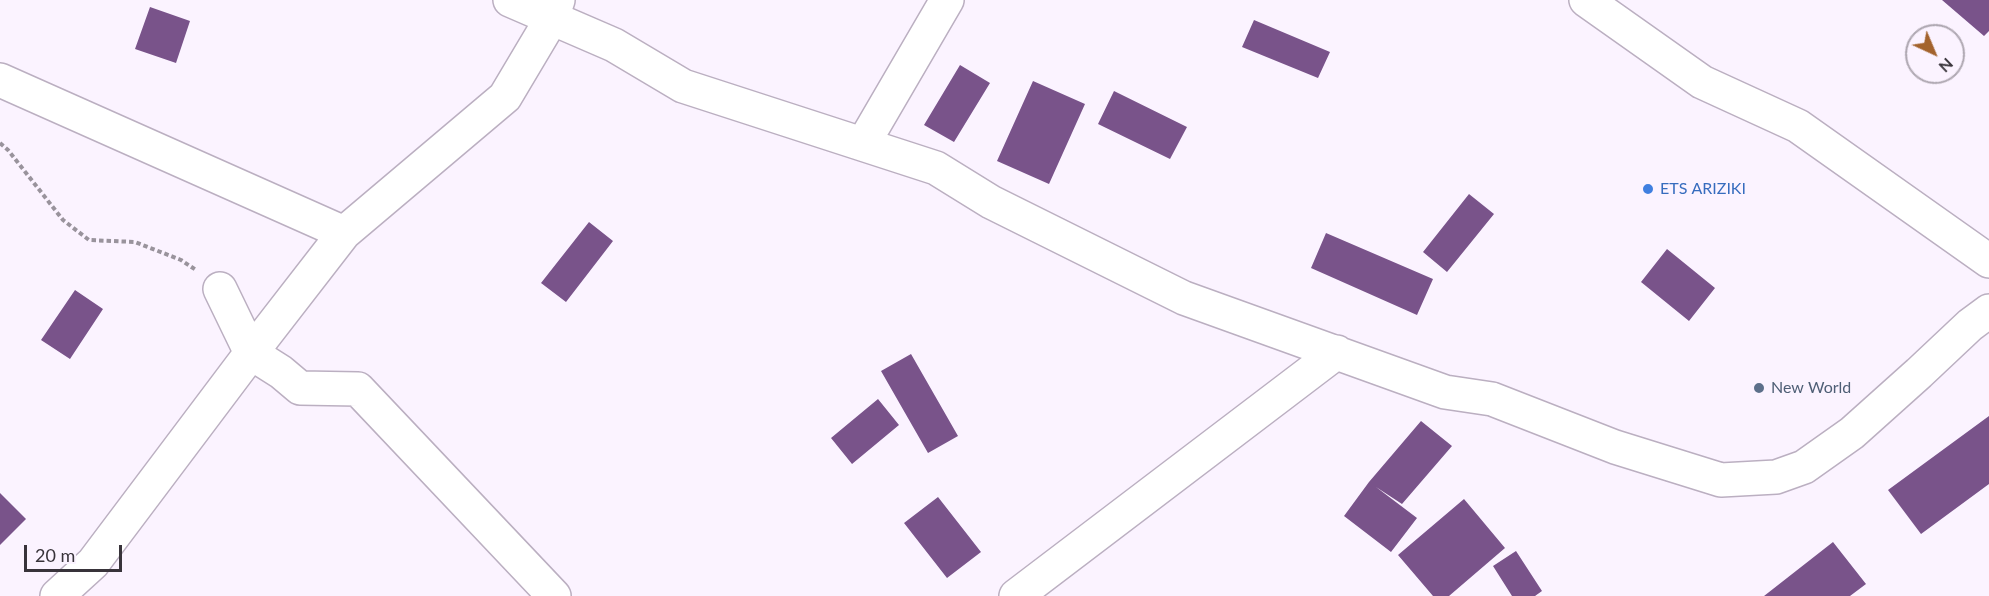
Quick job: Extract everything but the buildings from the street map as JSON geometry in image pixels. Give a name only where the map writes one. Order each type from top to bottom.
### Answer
[{"type":"street","points":[[510,0],[555,9],[683,86],[936,168],[991,202],[1184,298],[1445,392],[1492,399],[1615,447],[1721,480],[1776,477],[1804,467],[1852,433],[1989,310]]},
{"type":"street","points":[[863,144],[947,0]]},
{"type":"street","points":[[1586,0],[1702,82],[1798,126],[1989,261]]},
{"type":"street","points":[[57,596],[93,563],[344,233],[505,97],[555,9]]},
{"type":"street","points":[[0,80],[344,233]]},
{"type":"street","points":[[220,289],[251,353],[281,372],[300,388],[358,389],[554,596]]},
{"type":"street","points":[[1016,596],[1337,352]]},
{"type":"path","points":[[0,143],[63,220],[89,240],[135,242],[181,260],[220,289]]},
{"type":"place","name":"ETS ARIZIKI","points":[[1648,189]]},
{"type":"place","name":"New World","points":[[1759,388]]}]
